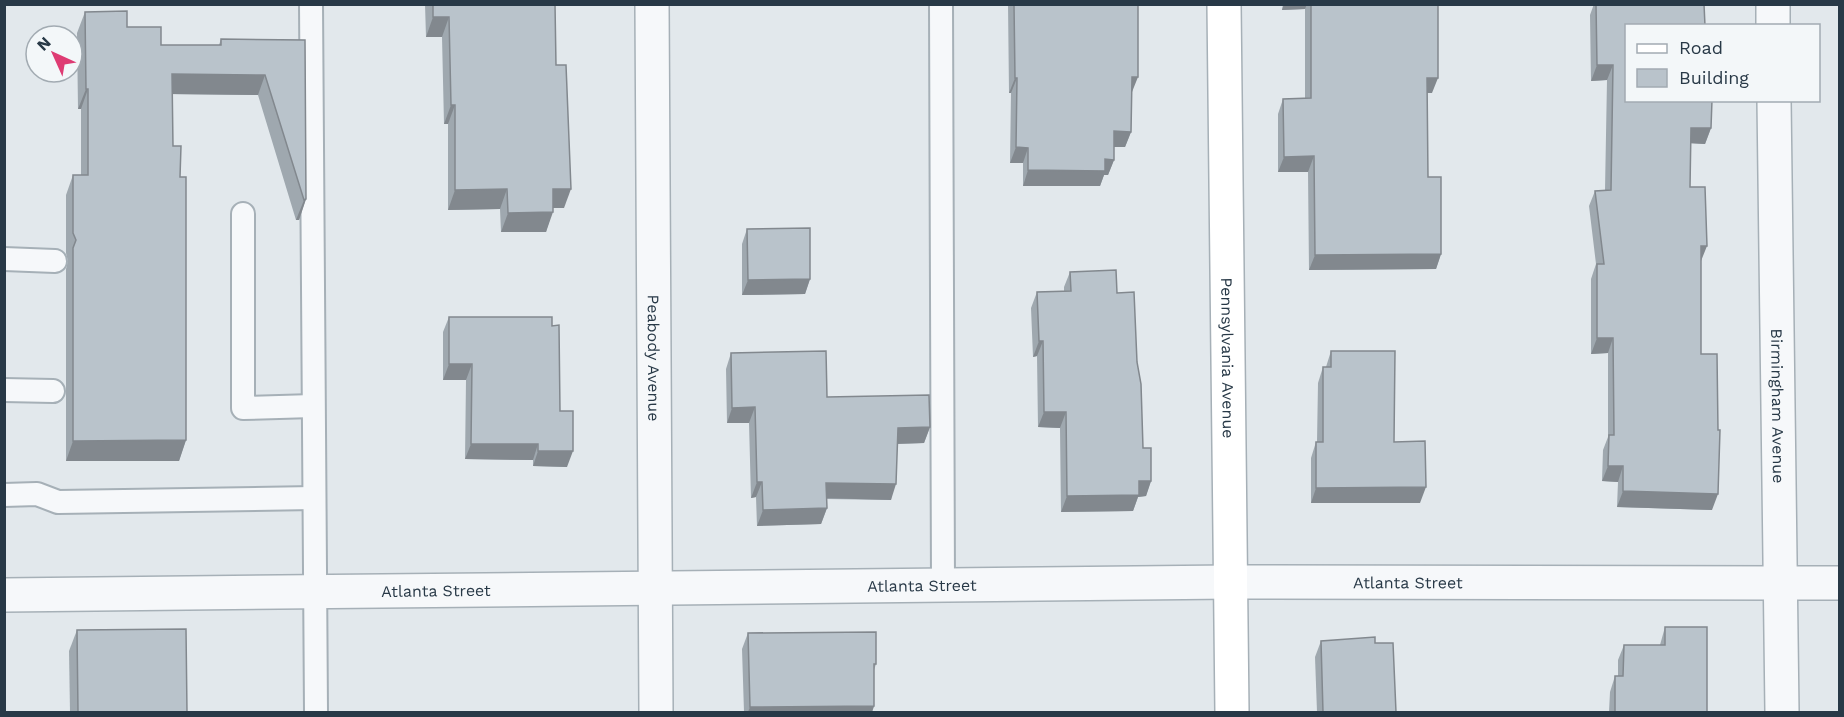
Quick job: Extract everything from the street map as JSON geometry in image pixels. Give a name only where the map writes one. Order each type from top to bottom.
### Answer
[{"type":"street","name":"Peabody Avenue","points":[[652,4],[656,712]]},
{"type":"street","name":"Pennsylvania Avenue","points":[[1224,4],[1232,712]]},
{"type":"street","points":[[1773,4],[1773,24]]},
{"type":"street","name":"Birmingham Avenue","points":[[1774,102],[1782,712]]},
{"type":"street","name":"Atlanta Street","points":[[4,595],[1231,582],[1839,583]]},
{"type":"lane","points":[[312,4],[316,712]]},
{"type":"lane","points":[[941,4],[943,584]]},
{"type":"lane","points":[[243,214],[243,408],[313,406]]},
{"type":"lane","points":[[4,259],[55,261]]},
{"type":"lane","points":[[4,390],[53,391]]},
{"type":"lane","points":[[4,495],[37,494],[58,502],[314,498]]},
{"type":"building","points":[[433,4],[555,4],[556,65],[566,65],[571,189],[553,189],[553,212],[508,213],[507,189],[455,190],[455,105],[451,105],[449,17],[433,17]]},
{"type":"building","points":[[1014,4],[1138,4],[1138,77],[1132,77],[1131,132],[1114,131],[1114,160],[1105,159],[1105,171],[1028,170],[1028,148],[1016,147],[1017,78],[1015,78]]},
{"type":"building","points":[[1311,4],[1438,4],[1438,78],[1427,78],[1428,177],[1441,177],[1441,254],[1315,255],[1314,156],[1284,157],[1283,99],[1311,98]]},
{"type":"building","points":[[1596,4],[1704,4],[1705,24],[1625,24],[1625,102],[1712,102],[1711,128],[1691,128],[1690,187],[1705,187],[1707,246],[1701,246],[1701,354],[1717,354],[1718,430],[1720,430],[1718,494],[1623,491],[1623,466],[1608,466],[1609,435],[1614,435],[1613,338],[1597,338],[1597,264],[1604,264],[1595,191],[1611,190],[1613,65],[1597,65]]},
{"type":"building","points":[[127,11],[127,27],[161,27],[161,45],[221,45],[221,39],[305,40],[306,199],[304,200],[265,75],[172,74],[173,146],[181,146],[180,177],[186,177],[186,440],[73,441],[73,248],[76,240],[73,233],[73,175],[88,175],[85,12]]},
{"type":"building","points":[[810,228],[810,279],[748,280],[747,229]]},
{"type":"building","points":[[1116,270],[1117,293],[1134,292],[1143,448],[1151,448],[1151,481],[1139,481],[1139,495],[1067,496],[1066,412],[1044,412],[1043,341],[1039,341],[1037,292],[1071,291],[1070,272]]},
{"type":"building","points":[[449,317],[552,317],[552,326],[559,325],[560,411],[573,411],[573,451],[538,451],[538,444],[471,444],[472,364],[449,364]]},
{"type":"building","points":[[826,351],[827,397],[929,395],[930,427],[898,428],[896,484],[826,483],[827,508],[763,510],[762,482],[757,482],[755,407],[732,408],[731,353]]},
{"type":"building","points":[[1331,351],[1395,351],[1394,442],[1425,441],[1426,487],[1316,488],[1316,442],[1323,442],[1323,367],[1331,367]]},
{"type":"building","points":[[1665,627],[1707,627],[1707,712],[1615,712],[1615,676],[1623,676],[1624,645],[1665,645]]},
{"type":"building","points":[[186,629],[187,712],[78,712],[77,630]]},
{"type":"building","points":[[876,632],[874,706],[750,707],[748,633]]},
{"type":"building","points":[[1375,637],[1375,643],[1393,643],[1396,712],[1323,712],[1321,641]]}]
